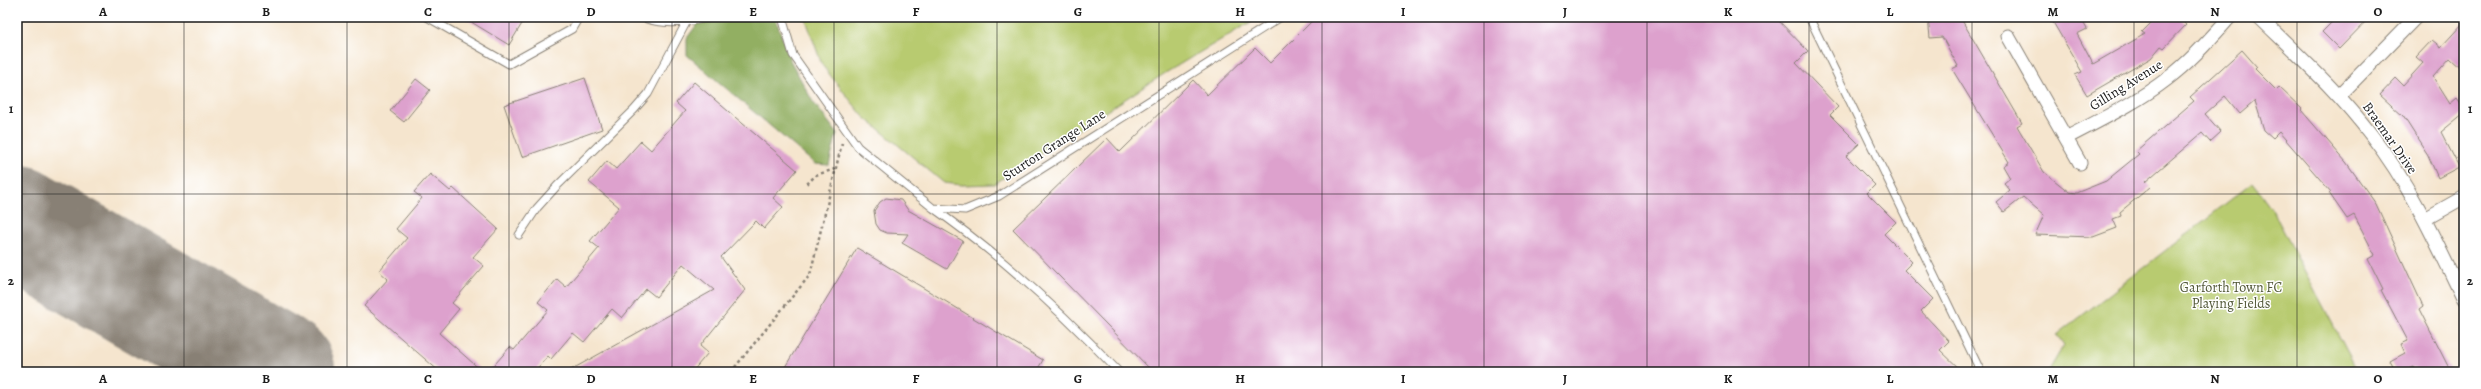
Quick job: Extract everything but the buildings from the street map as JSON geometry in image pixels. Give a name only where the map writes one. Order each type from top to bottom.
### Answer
[{"type":"street","name":"Gilling Avenue","points":[[2066,138],[2132,103],[2167,79],[2200,51],[2230,17]]},
{"type":"street","name":"Braemar Drive","points":[[2259,17],[2339,96],[2388,158],[2425,219],[2464,300]]},
{"type":"street","points":[[2339,96],[2416,17]]},
{"type":"street","points":[[2008,36],[2080,163]]},
{"type":"street","points":[[2425,219],[2464,197]]},
{"type":"lane","points":[[427,17],[509,64],[572,29],[578,17]]},
{"type":"lane","points":[[641,17],[651,21],[686,23],[711,17]]},
{"type":"lane","points":[[782,17],[793,55],[858,147],[932,208],[968,233],[1071,323],[1119,372]]},
{"type":"lane","name":"Sturton Grange Lane","points":[[932,208],[965,210],[999,196],[1281,17]]},
{"type":"lane","points":[[1809,17],[1982,372]]},
{"type":"lane","points":[[519,234],[537,208],[557,186],[629,116],[648,94],[686,23]]},
{"type":"path","points":[[731,372],[810,275],[845,129]]},
{"type":"path","points":[[807,184],[816,174],[835,169]]},
{"type":"green space","points":[[741,17],[775,17],[790,60],[813,102],[837,133],[829,165],[815,164],[687,55],[687,38],[698,23]]},
{"type":"green space","points":[[805,17],[1259,17],[1167,72],[994,184],[962,185],[944,183],[863,116],[822,65]]},
{"type":"green space","name":"Garforth Town FC Playing Fields","points":[[2252,183],[2273,211],[2358,372],[2048,372],[2064,345],[2057,335]]},
{"type":"runway","points":[[17,222],[278,372]]}]
